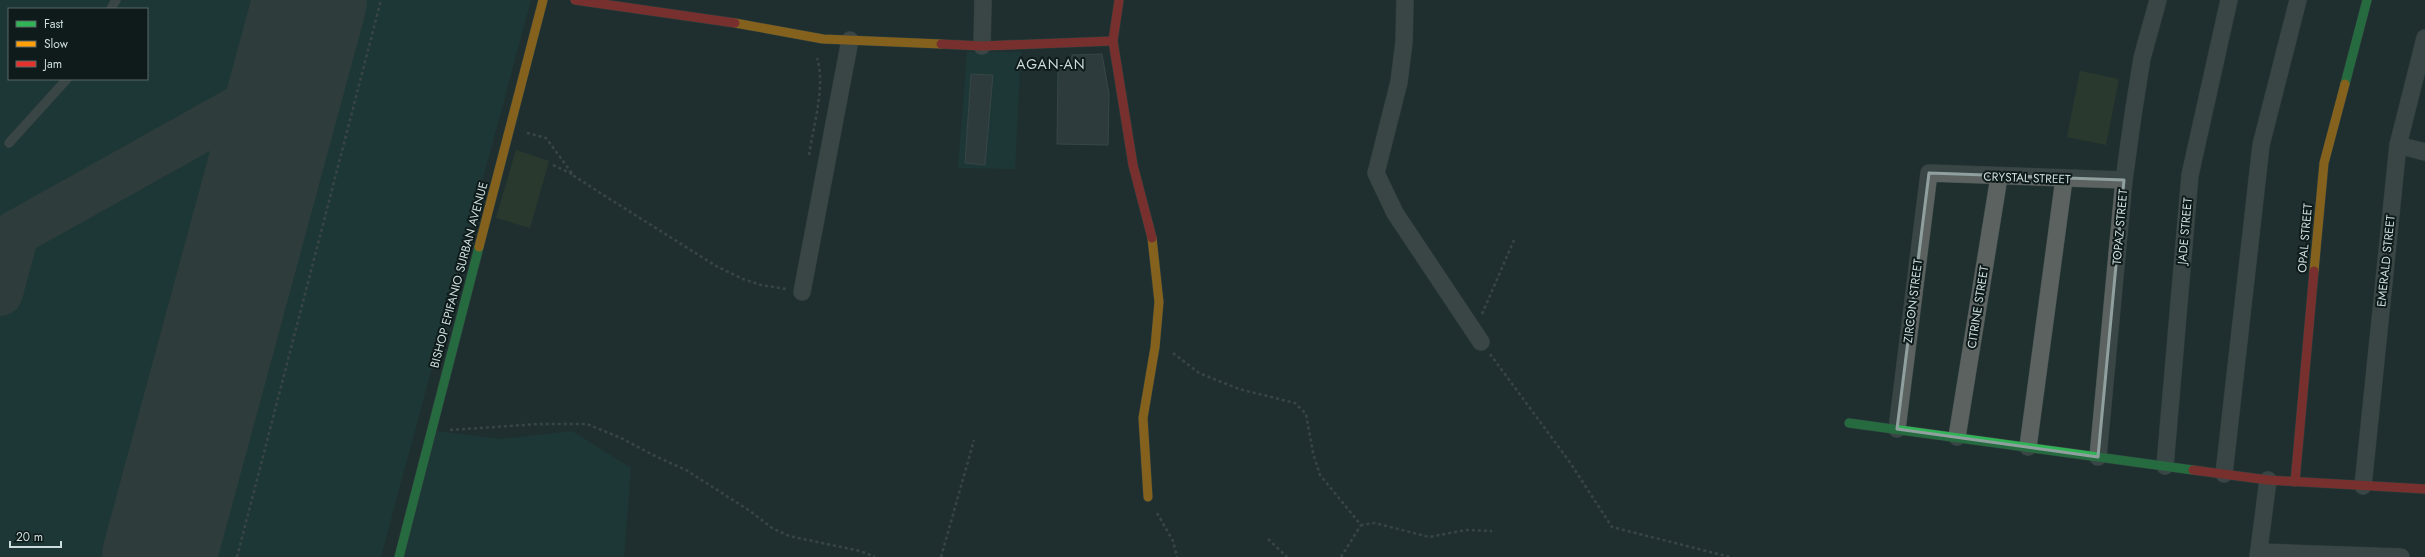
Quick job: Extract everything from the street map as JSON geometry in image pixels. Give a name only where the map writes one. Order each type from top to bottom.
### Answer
[{"type":"street","name":"BISHOP EPIFANIO SURBAN AVENUE","points":[[399,557],[430,432],[543,0]]},
{"type":"street","points":[[575,0],[721,20],[810,36],[850,40],[982,46],[1113,41]]},
{"type":"street","points":[[982,0],[982,46]]},
{"type":"street","points":[[1119,0],[1113,41],[1133,165],[1152,237],[1158,302],[1156,333],[1143,418],[1148,497]]},
{"type":"street","points":[[1405,0],[1404,42],[1399,82],[1376,173],[1395,213],[1481,342]]},
{"type":"street","name":"TOPAZ STREET","points":[[2098,457],[2124,180],[2142,58],[2158,0]]},
{"type":"street","name":"JADE STREET","points":[[2165,466],[2190,175],[2229,0]]},
{"type":"street","points":[[2224,474],[2261,145],[2298,0]]},
{"type":"street","name":"OPAL STREET","points":[[2295,482],[2324,163],[2367,0]]},
{"type":"street","name":"EMERALD STREET","points":[[2363,486],[2398,144],[2425,38]]},
{"type":"street","points":[[802,292],[850,40]]},
{"type":"street","points":[[2398,144],[2425,152]]},
{"type":"street","name":"CRYSTAL STREET","points":[[1929,173],[1999,177],[2124,180]]},
{"type":"street","name":"ZIRCON STREET","points":[[1897,429],[1929,173]]},
{"type":"street","name":"CITRINE STREET","points":[[1957,437],[1999,177]]},
{"type":"street","points":[[2028,447],[2064,179]]},
{"type":"street","points":[[1849,422],[2268,480],[2425,488]]},
{"type":"street","points":[[2268,480],[2258,555],[2401,557]]},
{"type":"lane","points":[[9,143],[66,80]]},
{"type":"path","points":[[237,557],[381,0]]},
{"type":"path","points":[[808,161],[818,106],[820,66],[810,36]]},
{"type":"path","points":[[509,129],[546,138],[574,176]]},
{"type":"path","points":[[553,165],[574,176],[716,266],[761,285],[802,292]]},
{"type":"path","points":[[1514,240],[1482,315],[1481,342],[1569,461],[1612,527],[1730,557]]},
{"type":"path","points":[[1156,333],[1170,350],[1199,373],[1239,389],[1295,403],[1306,414],[1313,453],[1320,475],[1362,525]]},
{"type":"path","points":[[430,432],[539,424],[587,424],[621,438],[652,455],[686,470],[750,511],[772,528],[789,536],[860,551],[875,557]]},
{"type":"path","points":[[941,557],[974,440]]},
{"type":"path","points":[[1148,497],[1173,541],[1177,557]]},
{"type":"path","points":[[1341,557],[1362,525],[1375,523],[1429,536],[1466,530],[1492,531]]},
{"type":"path","points":[[1268,539],[1287,557]]},
{"type":"highlighted area","points":[[1929,173],[2124,180],[2098,457],[1897,429]]},
{"type":"shaded area","points":[[0,0],[531,0],[381,557],[0,557]]},
{"type":"shaded area","points":[[967,52],[1021,52],[1015,169],[958,168]]},
{"type":"shaded area","points":[[435,431],[502,439],[572,431],[631,468],[624,557],[402,557]]},
{"type":"green space","points":[[2080,71],[2119,79],[2106,145],[2067,137]]},
{"type":"green space","points":[[516,150],[549,161],[530,228],[496,218]]},
{"type":"building","points":[[1102,54],[1109,94],[1108,145],[1057,144],[1058,65],[1071,65],[1072,55]]},
{"type":"building","points":[[971,74],[993,75],[985,165],[965,163]]},
{"type":"taxiway","points":[[0,293],[16,233],[288,81]]},
{"type":"runway","points":[[159,557],[310,0]]},
{"type":"traffic: fast","points":[[2345,84],[2367,0]]},
{"type":"traffic: fast","points":[[399,557],[479,247]]},
{"type":"traffic: fast","points":[[1849,423],[2193,470]]},
{"type":"traffic: slow","points":[[479,247],[543,0]]},
{"type":"traffic: slow","points":[[735,23],[823,39],[941,44]]},
{"type":"traffic: slow","points":[[2314,271],[2324,163],[2345,84]]},
{"type":"traffic: slow","points":[[1148,497],[1143,418],[1155,347],[1159,302],[1152,238]]},
{"type":"traffic: jam","points":[[575,0],[735,23]]},
{"type":"traffic: jam","points":[[1119,0],[1113,41],[1133,165],[1152,238]]},
{"type":"traffic: jam","points":[[941,44],[982,46],[1113,41]]},
{"type":"traffic: jam","points":[[2295,482],[2314,271]]},
{"type":"traffic: jam","points":[[2193,470],[2268,480],[2425,489]]},
{"type":"district","name":"AGAN-AN","points":[[1051,64]]}]
